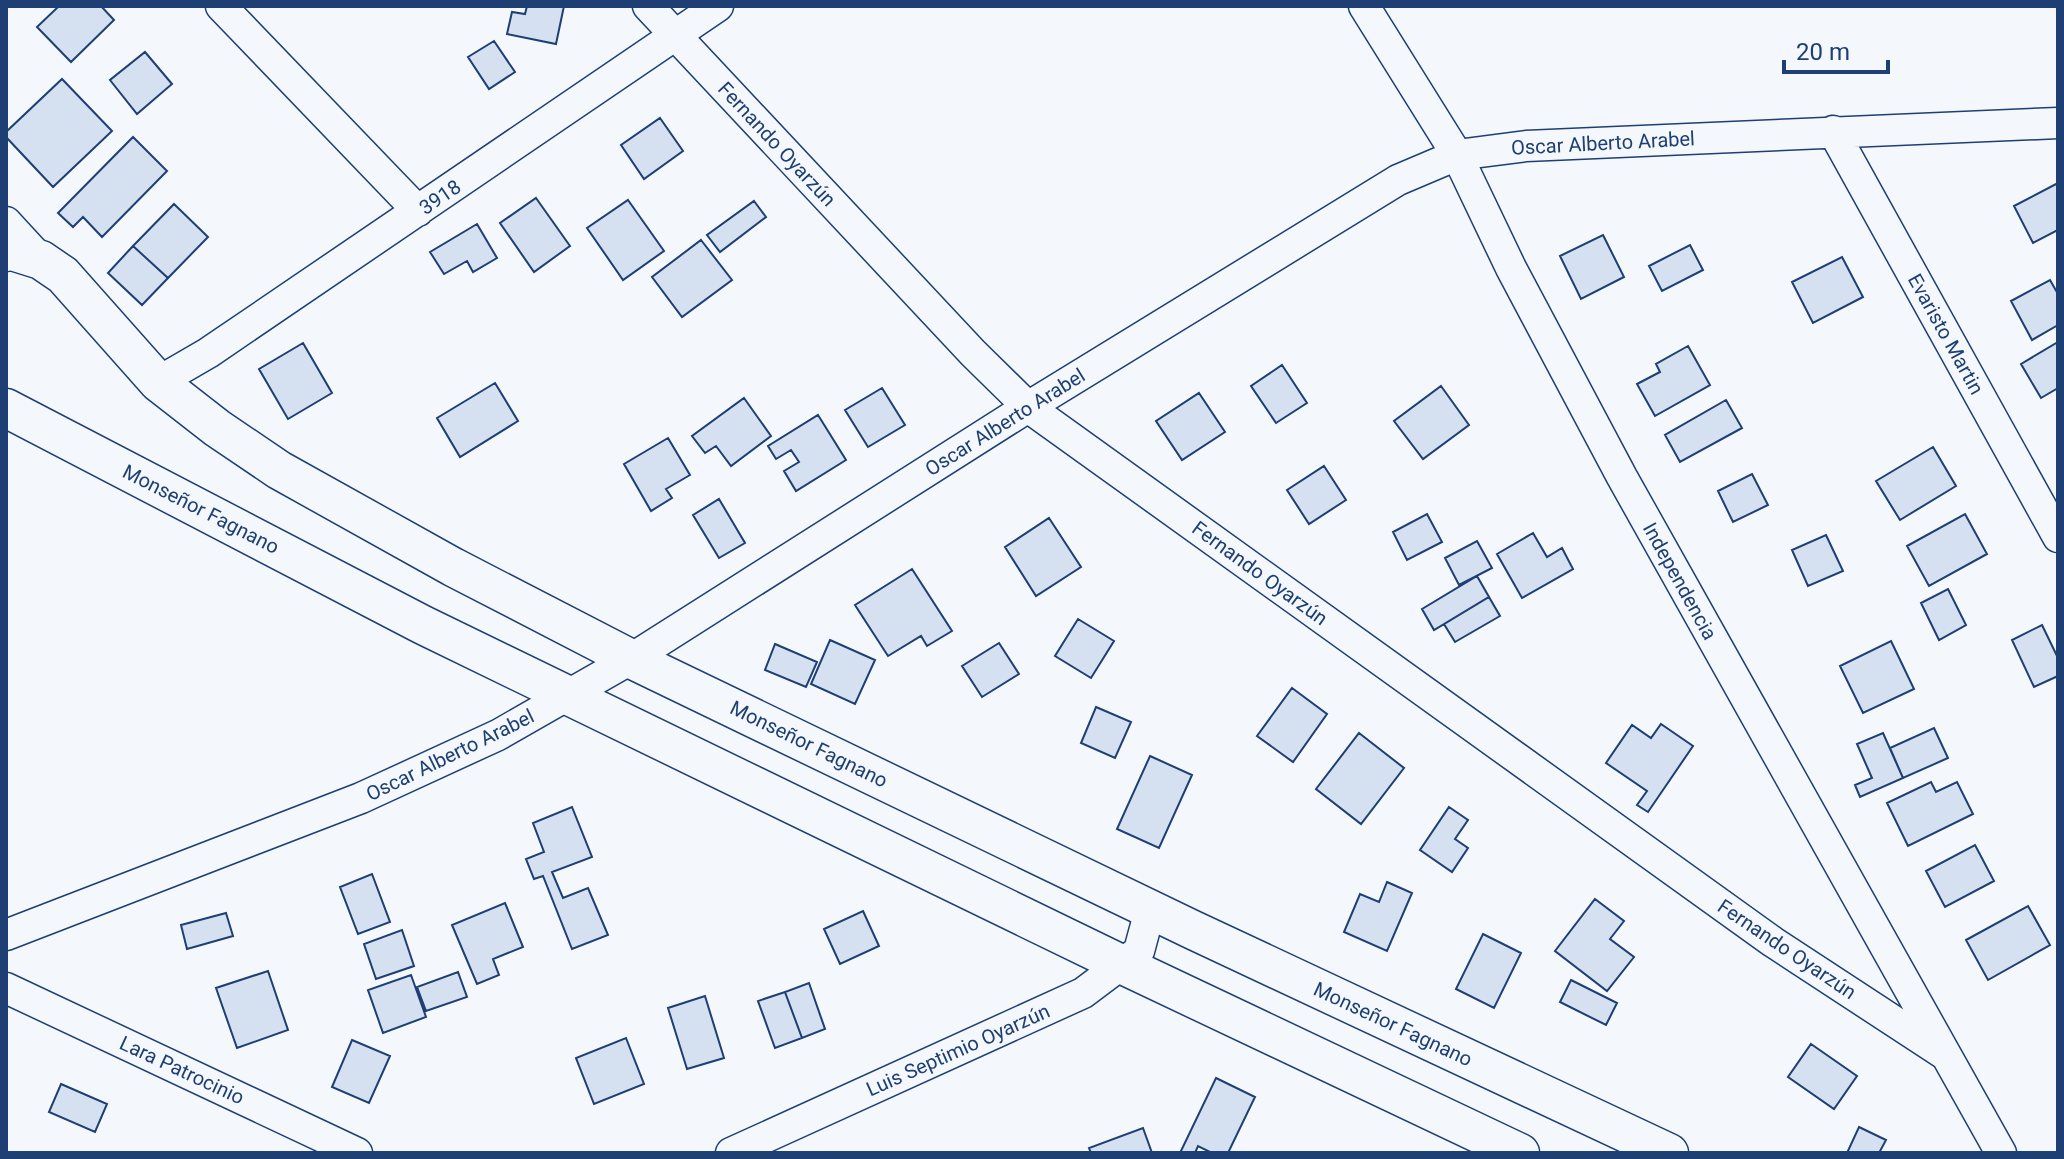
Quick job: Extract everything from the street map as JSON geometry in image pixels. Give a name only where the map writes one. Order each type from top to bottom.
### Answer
[{"type":"street","points":[[221,6],[418,211]]},
{"type":"street","name":"Fernando Oyarzún","points":[[648,6],[973,353],[1028,407],[1773,942],[1944,1054]]},
{"type":"street","name":"3918","points":[[158,382],[208,353],[718,6]]},
{"type":"street","name":"Independencia","points":[[1364,6],[1457,155],[1511,268],[1622,477],[2001,1153]]},
{"type":"street","name":"Oscar Alberto Arabel","points":[[6,935],[361,798],[498,735],[631,659],[1028,407],[1398,180],[1457,155],[1526,146],[2058,123]]},
{"type":"street","name":"Evaristo Martin","points":[[1833,131],[2058,537]]},
{"type":"street","points":[[6,222],[24,256]]},
{"type":"street","name":"Monseñor Fagnano","points":[[24,256],[63,275],[158,382],[217,428],[279,470],[453,567],[631,659],[1150,910],[1669,1153]]},
{"type":"street","name":"Monseñor Fagnano","points":[[6,408],[423,625],[1121,964],[1520,1153]]},
{"type":"street","name":"Luis Septimio Oyarzún","points":[[731,1153],[1083,993],[1139,951],[1150,910]]},
{"type":"street","name":"Lara Patrocinio","points":[[6,988],[357,1153]]},
{"type":"building","points":[[59,6],[101,6],[114,20],[71,62],[37,27]]},
{"type":"building","points":[[527,6],[564,6],[556,44],[507,34],[512,12],[525,14]]},
{"type":"building","points":[[494,41],[515,72],[489,89],[468,57]]},
{"type":"building","points":[[145,52],[172,84],[137,114],[110,80]]},
{"type":"building","points":[[62,79],[112,131],[53,187],[6,137],[6,132]]},
{"type":"building","points":[[660,118],[683,151],[644,179],[621,145]]},
{"type":"building","points":[[133,137],[167,171],[102,237],[83,217],[73,227],[58,213]]},
{"type":"building","points":[[2058,183],[2058,230],[2033,243],[2014,206]]},
{"type":"building","points":[[536,198],[570,246],[534,272],[500,223]]},
{"type":"building","points":[[628,200],[664,251],[623,280],[587,228]]},
{"type":"building","points":[[754,201],[766,217],[720,252],[707,235]]},
{"type":"building","points":[[174,204],[208,237],[168,278],[133,246]]},
{"type":"building","points":[[477,224],[497,258],[473,272],[467,261],[444,274],[430,252]]},
{"type":"building","points":[[1603,235],[1624,277],[1581,299],[1560,256]]},
{"type":"building","points":[[701,240],[732,280],[682,317],[652,277]]},
{"type":"building","points":[[1690,245],[1703,270],[1662,291],[1649,266]]},
{"type":"building","points":[[133,246],[168,278],[142,305],[108,273]]},
{"type":"building","points":[[1842,257],[1863,297],[1813,323],[1792,282]]},
{"type":"building","points":[[2050,280],[2058,294],[2058,325],[2032,340],[2011,301]]},
{"type":"building","points":[[2058,342],[2058,388],[2041,398],[2021,364]]},
{"type":"building","points":[[303,343],[332,393],[288,419],[259,369]]},
{"type":"building","points":[[1688,346],[1710,385],[1655,416],[1637,384],[1660,372],[1656,364]]},
{"type":"building","points":[[1282,365],[1307,403],[1276,423],[1251,386]]},
{"type":"building","points":[[495,383],[518,421],[460,457],[437,418]]},
{"type":"building","points":[[1441,386],[1469,425],[1423,459],[1394,421]]},
{"type":"building","points":[[882,388],[905,425],[868,447],[845,410]]},
{"type":"building","points":[[1199,393],[1225,432],[1182,460],[1156,421]]},
{"type":"building","points":[[744,398],[771,436],[731,466],[716,446],[705,453],[692,436]]},
{"type":"building","points":[[1726,400],[1742,428],[1680,462],[1665,435]]},
{"type":"building","points":[[818,415],[846,460],[796,491],[784,471],[799,462],[791,450],[776,459],[768,446]]},
{"type":"building","points":[[668,438],[690,475],[666,489],[672,498],[651,511],[624,464]]},
{"type":"building","points":[[1933,447],[1956,486],[1900,520],[1876,481]]},
{"type":"building","points":[[1324,466],[1346,500],[1309,524],[1287,490]]},
{"type":"building","points":[[1752,474],[1768,505],[1733,522],[1718,491]]},
{"type":"building","points":[[719,499],[745,543],[719,558],[693,515]]},
{"type":"building","points":[[1427,514],[1442,542],[1407,560],[1393,532]]},
{"type":"building","points":[[1965,514],[1987,554],[1929,586],[1907,546]]},
{"type":"building","points":[[1049,518],[1081,567],[1036,596],[1005,547]]},
{"type":"building","points":[[1533,533],[1547,557],[1562,548],[1573,569],[1522,598],[1497,554]]},
{"type":"building","points":[[1826,535],[1843,571],[1808,586],[1792,550]]},
{"type":"building","points":[[1477,541],[1492,568],[1459,585],[1445,558]]},
{"type":"building","points":[[912,569],[952,631],[927,646],[921,636],[888,656],[855,605]]},
{"type":"building","points":[[1477,576],[1489,597],[1434,630],[1422,609]]},
{"type":"building","points":[[1948,589],[1966,625],[1939,640],[1921,603]]},
{"type":"building","points":[[1489,597],[1500,616],[1455,642],[1444,624]]},
{"type":"building","points":[[1078,619],[1114,641],[1091,678],[1055,656]]},
{"type":"building","points":[[2042,625],[2058,658],[2058,676],[2034,687],[2012,640]]},
{"type":"building","points":[[830,640],[875,660],[855,704],[811,684]]},
{"type":"building","points":[[1891,641],[1914,689],[1863,713],[1840,666]]},
{"type":"building","points":[[999,643],[1019,674],[982,697],[962,666]]},
{"type":"building","points":[[775,644],[817,662],[806,687],[765,670]]},
{"type":"building","points":[[1292,688],[1327,714],[1293,762],[1257,736]]},
{"type":"building","points":[[1096,707],[1131,722],[1115,758],[1081,743]]},
{"type":"building","points":[[1661,724],[1693,746],[1648,812],[1637,805],[1647,791],[1606,763],[1632,725],[1651,738]]},
{"type":"building","points":[[1934,728],[1948,758],[1903,778],[1890,748]]},
{"type":"building","points":[[1359,733],[1404,768],[1361,824],[1316,789]]},
{"type":"building","points":[[1883,733],[1903,778],[1860,797],[1855,785],[1872,778],[1857,744]]},
{"type":"building","points":[[1150,756],[1192,775],[1159,848],[1117,829]]},
{"type":"building","points":[[1931,782],[1936,792],[1957,782],[1973,814],[1908,846],[1887,803]]},
{"type":"building","points":[[572,807],[592,857],[552,872],[563,898],[588,888],[608,935],[572,949],[543,876],[534,879],[526,859],[544,852],[533,823]]},
{"type":"building","points":[[1449,807],[1468,820],[1455,839],[1468,848],[1452,872],[1420,850]]},
{"type":"building","points":[[1975,845],[1994,881],[1945,907],[1926,871]]},
{"type":"building","points":[[372,874],[390,922],[358,934],[340,887]]},
{"type":"building","points":[[1387,882],[1412,893],[1387,951],[1344,932],[1360,894],[1379,902]]},
{"type":"building","points":[[1595,899],[1624,921],[1610,939],[1634,957],[1607,991],[1555,951]]},
{"type":"building","points":[[505,903],[523,947],[493,959],[499,975],[477,984],[452,925]]},
{"type":"building","points":[[2028,906],[2050,945],[1988,980],[1966,940]]},
{"type":"building","points":[[863,911],[879,946],[840,964],[824,929]]},
{"type":"building","points":[[226,913],[233,936],[187,949],[181,925]]},
{"type":"building","points":[[402,930],[414,966],[376,979],[364,944]]},
{"type":"building","points":[[1483,934],[1521,953],[1494,1008],[1456,989]]},
{"type":"building","points":[[268,971],[288,1030],[237,1048],[216,988]]},
{"type":"building","points":[[458,972],[467,997],[426,1011],[417,987]]},
{"type":"building","points":[[411,975],[426,1017],[383,1033],[368,990]]},
{"type":"building","points":[[1571,980],[1617,1003],[1606,1025],[1560,1002]]},
{"type":"building","points":[[809,983],[825,1029],[802,1038],[785,992]]},
{"type":"building","points":[[785,992],[802,1038],[775,1048],[758,1001]]},
{"type":"building","points":[[705,996],[724,1058],[687,1069],[668,1008]]},
{"type":"building","points":[[626,1038],[644,1084],[594,1104],[576,1058]]},
{"type":"building","points":[[352,1040],[390,1056],[369,1103],[332,1087]]},
{"type":"building","points":[[1811,1044],[1857,1076],[1834,1109],[1788,1077]]},
{"type":"building","points":[[1216,1078],[1255,1097],[1228,1153],[1212,1153],[1198,1146],[1195,1153],[1180,1153]]},
{"type":"building","points":[[61,1084],[107,1104],[95,1132],[49,1112]]},
{"type":"building","points":[[1859,1127],[1886,1140],[1879,1153],[1847,1153]]},
{"type":"building","points":[[1143,1128],[1152,1153],[1091,1153],[1089,1148]]}]
